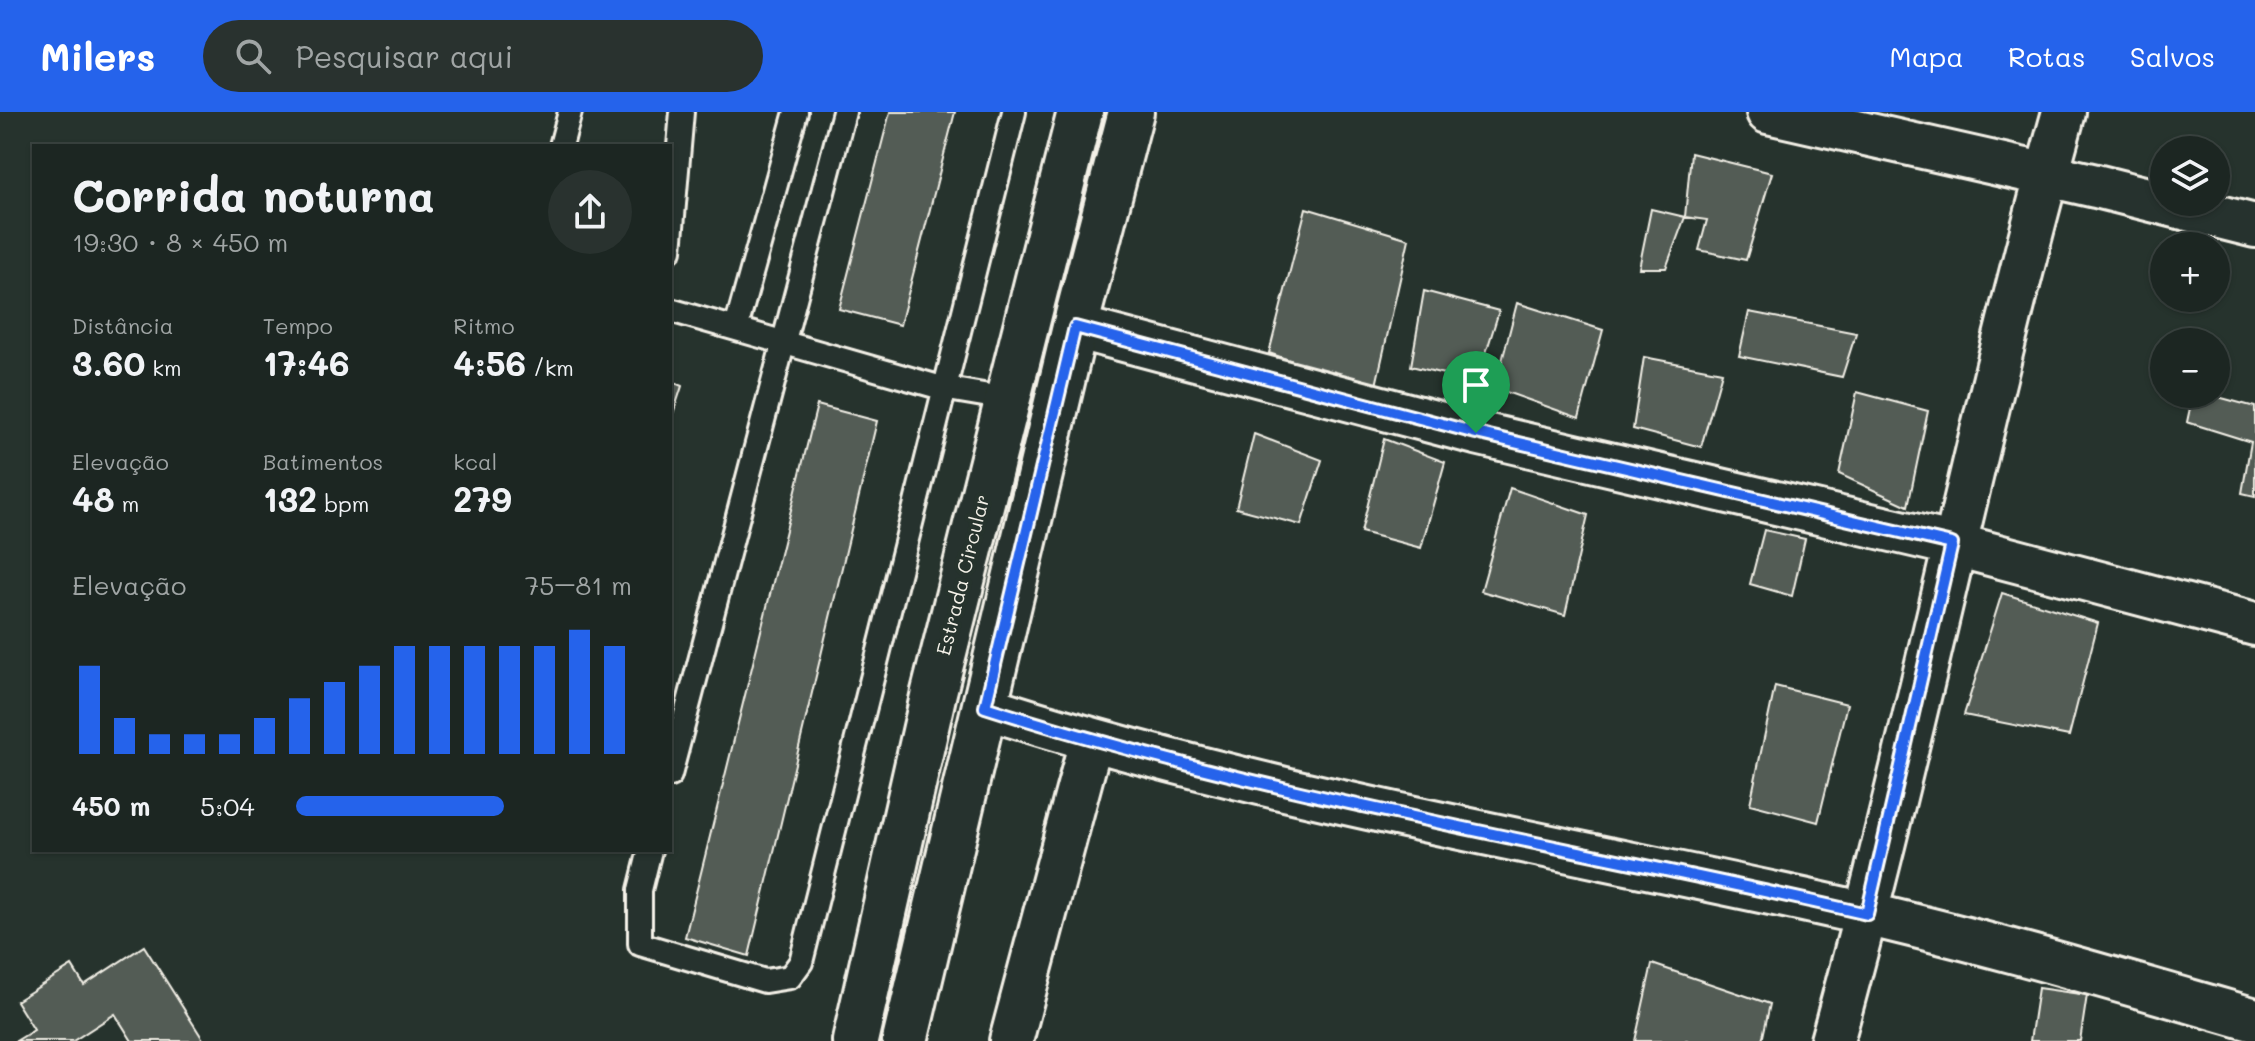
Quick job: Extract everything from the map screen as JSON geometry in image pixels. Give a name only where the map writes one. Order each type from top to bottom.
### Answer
[{"type":"main road","name":"Estrada Circular","points":[[855,1041],[934,692],[1080,112]]},
{"type":"main road","points":[[905,1041],[1075,327],[1131,112]]},
{"type":"street","points":[[1768,112],[2049,175],[2255,226]]},
{"type":"street","points":[[1832,1041],[1867,914],[1952,544],[2064,112]]},
{"type":"street","points":[[1075,327],[1476,433],[1952,544],[2255,624]]},
{"type":"street","points":[[985,707],[1091,741],[1477,832],[1867,914],[2088,971],[2255,1020]]},
{"type":"street","points":[[1011,1041],[1091,741]]},
{"type":"lane","points":[[562,144],[570,112]]},
{"type":"lane","points":[[672,227],[682,112]]},
{"type":"lane","points":[[736,328],[796,112]]},
{"type":"lane","points":[[672,767],[844,112]]},
{"type":"lane","points":[[650,852],[640,890],[640,944],[765,981],[790,977],[801,962],[942,388],[1014,112]]},
{"type":"lane","points":[[672,311],[942,388],[1007,399]]},
{"type":"building","points":[[890,112],[955,112],[900,325],[839,309]]},
{"type":"building","points":[[1691,153],[1772,173],[1746,260],[1699,250],[1707,220],[1685,217]]},
{"type":"building","points":[[1306,208],[1409,239],[1375,390],[1269,353]]},
{"type":"building","points":[[1651,209],[1685,217],[1666,268],[1639,268]]},
{"type":"building","points":[[1424,291],[1499,311],[1477,382],[1411,366]]},
{"type":"building","points":[[1517,303],[1603,330],[1579,418],[1495,388]]},
{"type":"building","points":[[1749,312],[1856,333],[1842,377],[1739,356]]},
{"type":"building","points":[[1644,357],[1722,372],[1701,447],[1633,429]]},
{"type":"building","points":[[672,382],[682,386],[672,417]]},
{"type":"building","points":[[1857,392],[1928,411],[1908,506],[1839,474]]},
{"type":"building","points":[[2230,400],[2255,407],[2255,496],[2242,493],[2251,442],[2187,422],[2190,408],[2230,408]]},
{"type":"building","points":[[817,405],[877,421],[749,956],[685,937]]},
{"type":"building","points":[[1254,434],[1322,460],[1301,525],[1236,508]]},
{"type":"building","points":[[1384,439],[1445,462],[1421,548],[1361,532]]},
{"type":"building","points":[[1510,488],[1588,515],[1565,615],[1481,591]]},
{"type":"building","points":[[1764,530],[1805,539],[1792,596],[1750,584]]},
{"type":"building","points":[[2002,593],[2098,623],[2069,736],[1964,715]]},
{"type":"building","points":[[1775,686],[1847,704],[1818,822],[1750,804]]},
{"type":"building","points":[[144,946],[204,1041],[132,1041],[115,1014],[73,1041],[16,1041],[34,1030],[16,1001],[72,966],[84,985]]},
{"type":"building","points":[[1652,964],[1770,1004],[1762,1041],[1635,1041]]},
{"type":"building","points":[[2038,988],[2087,995],[2080,1041],[2030,1041]]},
{"type":"route","points":[[1075,327],[1476,433],[1952,544],[1867,914],[1477,832],[1091,741],[985,707],[1075,327]]}]
